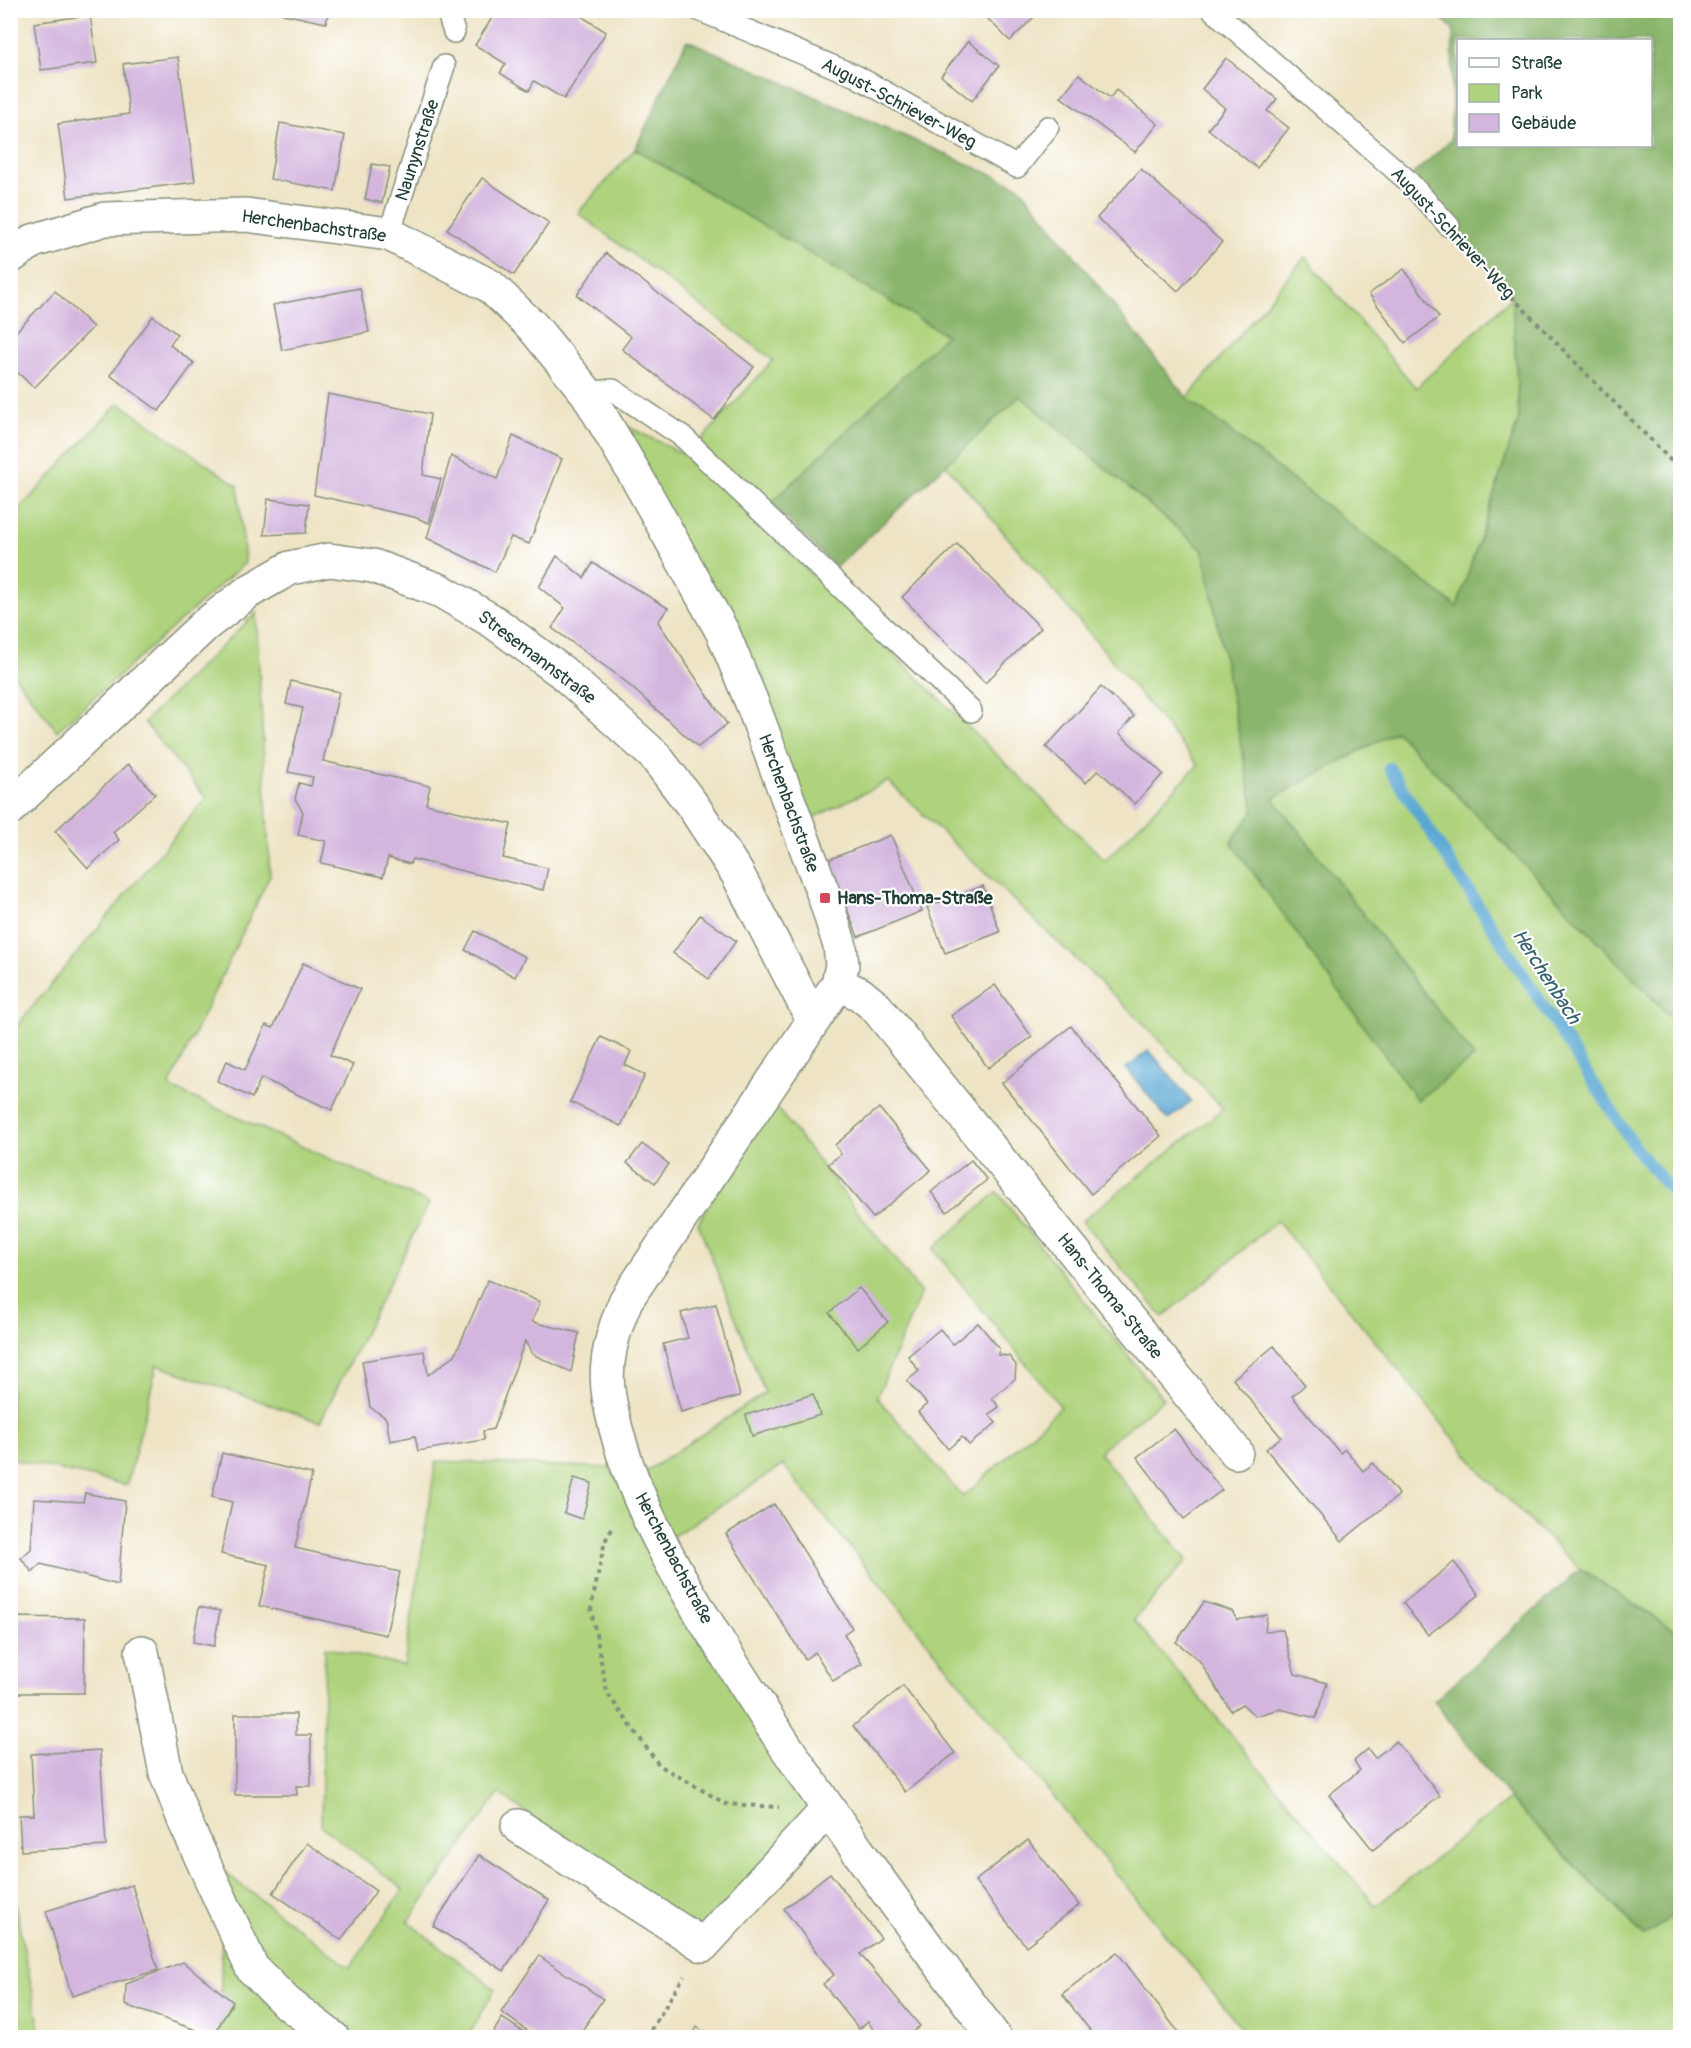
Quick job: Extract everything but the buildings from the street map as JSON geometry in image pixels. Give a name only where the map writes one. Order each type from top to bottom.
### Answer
[{"type":"street","name":"Herchenbachstraße","points":[[10,257],[33,241],[105,219],[246,215],[389,234],[490,286],[533,327],[587,393],[636,476],[727,643],[752,703],[825,898],[840,946],[842,965],[838,984],[626,1300],[611,1337],[608,1395],[618,1438],[635,1485],[661,1542],[715,1636],[777,1734],[874,1876],[995,2037]]},
{"type":"street","name":"Stresemannstraße","points":[[10,808],[205,625],[248,592],[290,568],[329,560],[373,566],[441,591],[494,622],[562,672],[655,756],[693,806],[737,873],[813,1020]]},
{"type":"street","name":"Hans-Thoma-Straße","points":[[838,984],[860,994],[876,1007],[1236,1452]]},
{"type":"street","points":[[142,1652],[166,1773],[252,1968],[286,2002],[333,2037]]},
{"type":"street","points":[[518,1826],[703,1945],[828,1809]]},
{"type":"lane","points":[[447,10],[454,32]]},
{"type":"lane","name":"August-Schriever-Weg","points":[[699,10],[856,76],[1017,167],[1048,127]]},
{"type":"lane","name":"August-Schriever-Weg","points":[[1212,10],[1407,180],[1449,226]]},
{"type":"lane","name":"Naunynstraße","points":[[389,234],[444,66]]},
{"type":"lane","points":[[587,393],[613,390],[682,436],[971,711]]},
{"type":"path","name":"August-Schriever-Weg","points":[[1449,226],[1512,297],[1680,470]]},
{"type":"path","points":[[605,1541],[591,1608],[607,1693],[659,1765],[726,1804],[828,1809]]},
{"type":"path","points":[[646,2037],[703,1945]]},
{"type":"green space","points":[[1434,11],[1680,11],[1680,1027],[1396,731],[1273,798],[1474,1057],[1417,1100],[1231,842],[1254,810],[1203,550],[1020,396],[836,567],[771,503],[946,335],[635,149],[687,40],[1020,187],[1187,398],[1457,607],[1519,418],[1512,297],[1407,180],[1451,140],[1453,29]]},
{"type":"green space","points":[[635,149],[947,335],[771,503],[757,521],[1105,860],[1198,765],[1098,643],[946,465],[1020,396],[1203,550],[1254,810],[1417,1100],[1474,1057],[1273,798],[1396,731],[1680,1027],[1680,1634],[1580,1569],[1487,1479],[1277,1221],[1163,1317],[1082,1221],[1223,1109],[1140,1020],[888,781],[811,819],[617,421],[687,456],[773,360],[578,213]]},
{"type":"green space","points":[[1305,257],[1416,388],[1512,297],[1519,418],[1457,607],[1187,398]]},
{"type":"green space","points":[[119,403],[238,486],[245,563],[57,731],[11,671],[11,518]]},
{"type":"green space","points":[[256,613],[270,875],[169,1087],[429,1203],[320,1422],[157,1365],[127,1485],[11,1459],[11,1379],[18,1351],[10,1350],[11,1039],[14,1029],[206,798],[144,722]]},
{"type":"green space","points":[[770,1099],[921,1293],[877,1397],[963,1497],[1061,1407],[933,1249],[997,1192],[1163,1399],[1099,1452],[1187,1560],[1134,1620],[1376,1906],[1510,1799],[1643,1936],[1680,1910],[1680,2037],[1249,2037],[783,1465],[669,1539],[642,1474],[765,1393],[698,1223]]},
{"type":"green space","points":[[436,1461],[610,1468],[818,1813],[702,1939],[499,1793],[408,1922],[495,1989],[468,2037],[220,2038],[223,1871],[350,1968],[403,1889],[321,1826],[325,1647],[404,1666]]},
{"type":"green space","points":[[1580,1569],[1680,1634],[1680,1910],[1644,1936],[1510,1799],[1434,1701]]},
{"type":"green space","points":[[11,1885],[41,2034],[11,2031]]},
{"type":"water","points":[[1149,1050],[1191,1101],[1168,1120],[1126,1068]]},
{"type":"waterway","name":"Herchenbach","points":[[1389,768],[1639,1153],[1680,1200]]},
{"type":"place","name":"Hans-Thoma-Straße","points":[[825,898]]}]
